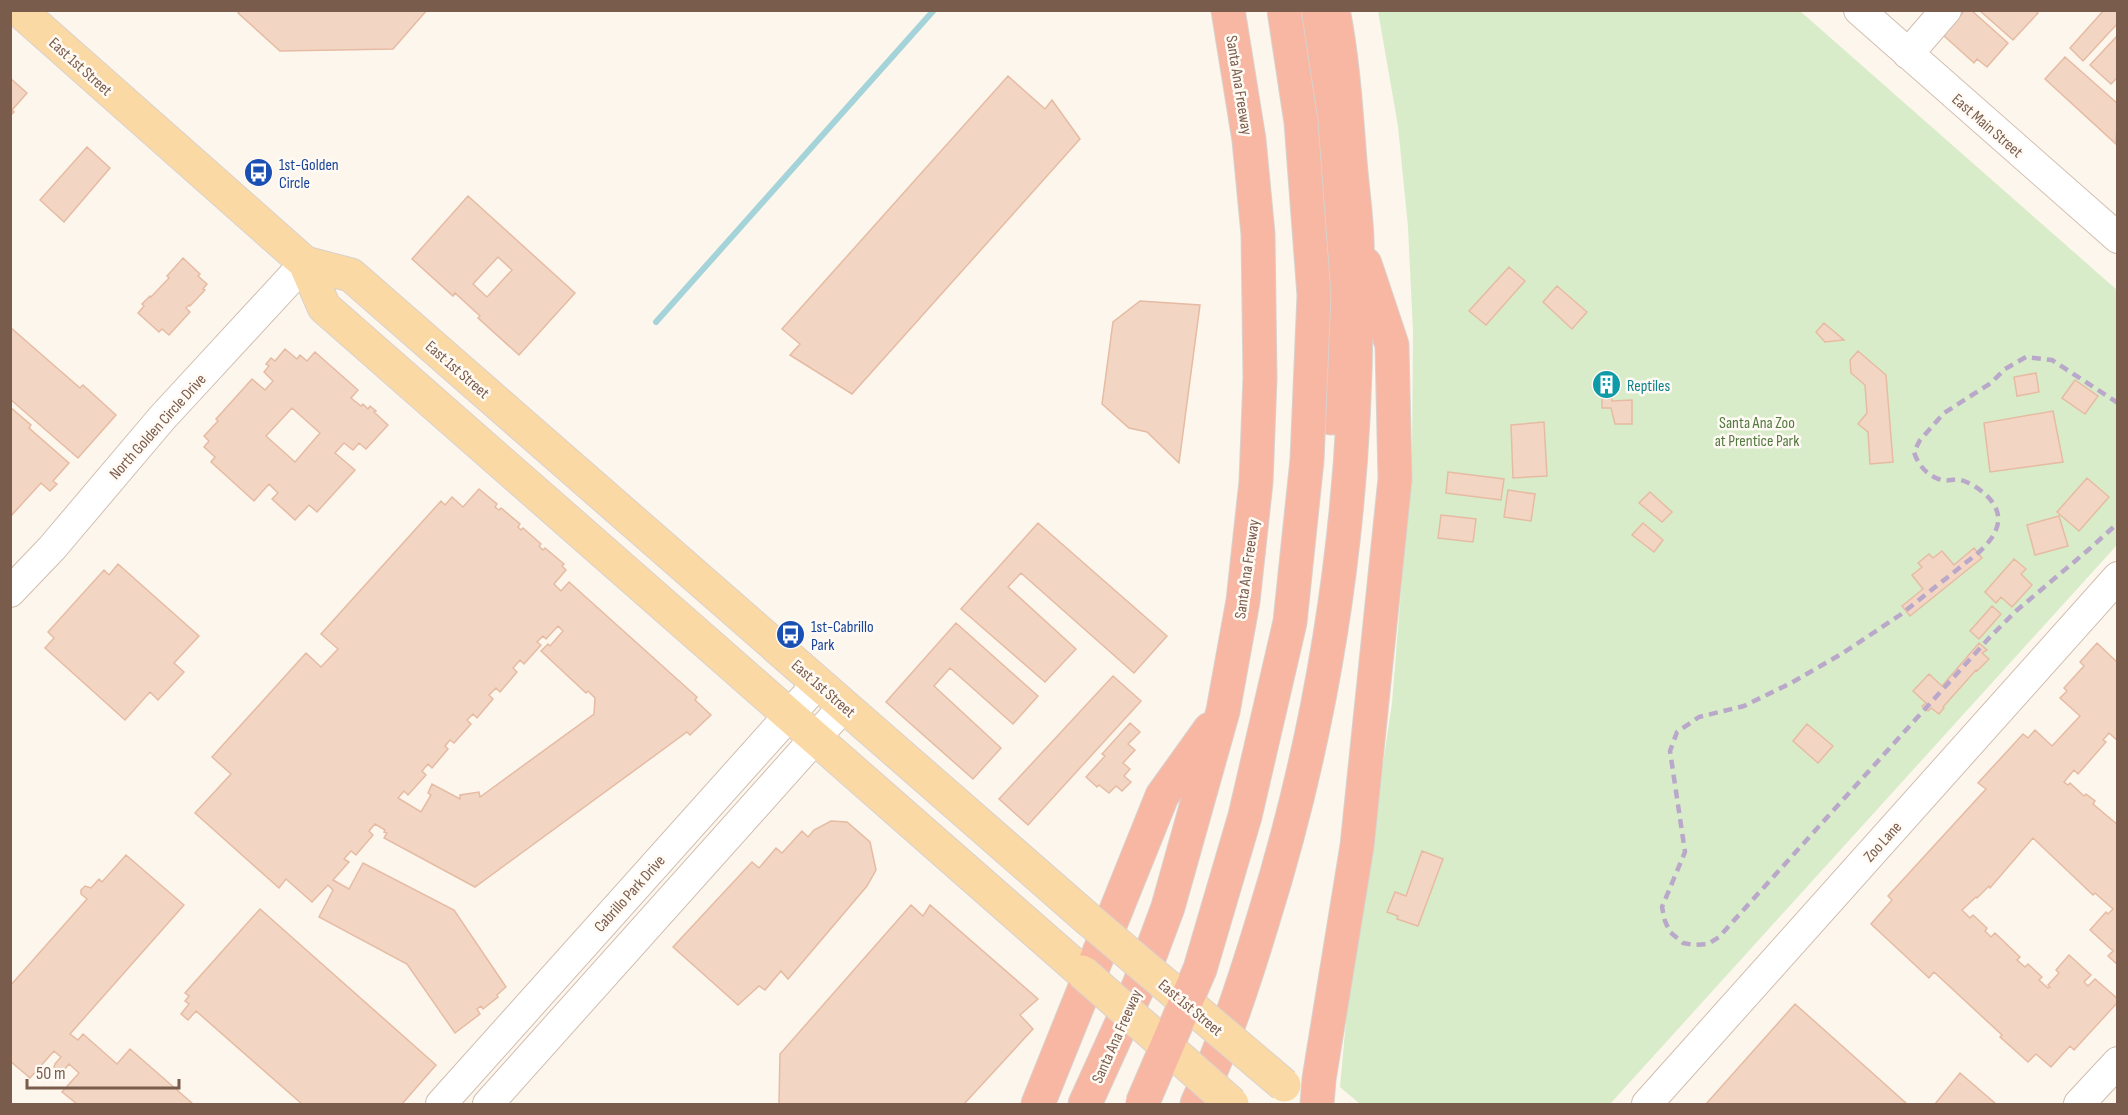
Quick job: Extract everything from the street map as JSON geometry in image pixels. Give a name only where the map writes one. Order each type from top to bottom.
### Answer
[{"type":"highway","name":"Santa Ana Freeway","points":[[1085,1104],[1140,985],[1168,907],[1223,711],[1243,601],[1256,482],[1260,378],[1258,234],[1249,140],[1228,10]]},
{"type":"highway","points":[[1124,1104],[1182,962],[1230,812],[1272,620],[1290,460],[1292,296],[1283,128],[1264,10]]},
{"type":"highway","points":[[1142,1104],[1200,969],[1245,816],[1290,622],[1307,460],[1314,294],[1301,122],[1284,10]]},
{"type":"highway","points":[[1301,10],[1327,189],[1332,374],[1329,456],[1348,506]]},
{"type":"highway","points":[[1197,1104],[1233,1016],[1283,858],[1329,643],[1348,506],[1356,360],[1357,240],[1349,142],[1333,10]]},
{"type":"highway","points":[[1317,1104],[1319,1079],[1357,846],[1395,480],[1392,345],[1357,240]]},
{"type":"highway","points":[[1038,1104],[1162,796],[1223,711]]},
{"type":"main road","name":"East 1st Street","points":[[19,10],[305,263],[324,307],[1232,1104]]},
{"type":"main road","name":"East 1st Street","points":[[305,263],[351,275],[1088,919],[1284,1085],[1310,1104]]},
{"type":"main road","points":[[471,436],[476,430],[484,427],[494,430],[516,447],[524,450],[539,440]]},
{"type":"street","name":"East Main Street","points":[[1859,10],[2118,238]]},
{"type":"street","points":[[1908,54],[1946,10]]},
{"type":"street","name":"North Golden Circle Drive","points":[[10,592],[52,548],[162,418],[305,263]]},
{"type":"street","name":"Zoo Lane","points":[[1647,1104],[2118,577]]},
{"type":"street","name":"Cabrillo Park Drive","points":[[441,1104],[818,682]]},
{"type":"street","points":[[488,1104],[616,964],[844,706]]},
{"type":"street","points":[[2079,1104],[2118,1062]]},
{"type":"green space","name":"Santa Ana Zoo at Prentice Park","points":[[1378,11],[1800,11],[2117,290],[2117,545],[1610,1104],[1360,1104],[1340,1087],[1348,999],[1392,703],[1412,455],[1413,332],[1408,227],[1398,126]]},
{"type":"building","points":[[241,10],[427,10],[393,49],[280,51],[238,13]]},
{"type":"building","points":[[1965,10],[1971,10],[2008,43],[1987,67],[1977,59],[1974,63],[1943,35]]},
{"type":"building","points":[[1979,10],[2036,10],[2038,13],[2013,40]]},
{"type":"building","points":[[2104,10],[2118,10],[2118,23],[2083,61],[2070,48]]},
{"type":"building","points":[[2118,35],[2118,77],[2111,84],[2090,65]]},
{"type":"building","points":[[2065,57],[2118,104],[2116,144],[2045,79]]},
{"type":"building","points":[[1008,76],[1045,109],[1052,100],[1080,139],[852,394],[790,355],[800,344],[782,329]]},
{"type":"building","points":[[10,78],[27,93],[12,110],[14,112],[10,116]]},
{"type":"building","points":[[87,147],[110,168],[64,222],[40,200]]},
{"type":"building","points":[[468,196],[575,293],[519,355],[478,318],[480,316],[455,293],[453,296],[412,259]],"holes":[[[498,257],[512,270],[487,297],[473,284]]]},
{"type":"building","points":[[183,258],[207,284],[203,289],[205,290],[186,308],[190,312],[169,335],[162,329],[159,332],[138,313],[144,306],[142,304],[169,278],[167,276]]},
{"type":"building","points":[[1509,267],[1525,281],[1486,325],[1469,311]]},
{"type":"building","points":[[1557,286],[1587,312],[1572,329],[1543,302]]},
{"type":"building","points":[[1140,301],[1200,305],[1179,463],[1147,432],[1129,428],[1102,404],[1113,322]]},
{"type":"building","points":[[1824,323],[1844,340],[1825,342],[1816,332]]},
{"type":"building","points":[[10,327],[80,388],[83,385],[116,415],[78,458],[10,399]]},
{"type":"building","points":[[285,349],[297,359],[300,355],[307,361],[315,352],[358,390],[351,398],[368,409],[370,406],[388,425],[366,449],[359,443],[353,450],[344,443],[335,453],[355,470],[317,512],[309,505],[295,520],[272,499],[278,493],[269,484],[254,501],[211,462],[215,457],[204,447],[209,441],[204,436],[218,421],[216,419],[252,379],[265,390],[273,381],[264,372],[271,358],[275,361]],"holes":[[[292,408],[320,433],[295,462],[266,436]]]},
{"type":"building","points":[[1858,351],[1886,375],[1893,462],[1870,464],[1868,432],[1858,424],[1867,413],[1865,385],[1851,373],[1850,360]]},
{"type":"building","name":"Reptiles","points":[[1609,370],[1612,401],[1632,400],[1632,424],[1615,424],[1611,408],[1602,408],[1602,371]]},
{"type":"building","points":[[2036,373],[2039,392],[2017,396],[2014,377]]},
{"type":"building","points":[[2075,380],[2098,396],[2085,414],[2062,398]]},
{"type":"building","points":[[10,407],[31,425],[29,428],[69,463],[53,481],[57,484],[50,491],[41,483],[10,517]]},
{"type":"building","points":[[2053,411],[2063,462],[1990,472],[1984,423]]},
{"type":"building","points":[[1544,422],[1547,476],[1513,478],[1511,425]]},
{"type":"building","points":[[1448,472],[1504,479],[1501,500],[1446,493]]},
{"type":"building","points":[[2087,478],[2109,497],[2079,531],[2057,512]]},
{"type":"building","points":[[479,489],[497,504],[495,507],[499,510],[501,508],[520,524],[518,527],[521,530],[523,528],[541,544],[539,546],[543,550],[545,548],[564,564],[562,566],[566,570],[554,584],[561,591],[569,582],[697,697],[695,700],[711,715],[690,735],[687,732],[475,887],[384,838],[387,833],[375,824],[369,831],[373,835],[356,855],[351,851],[344,859],[349,862],[333,880],[349,889],[363,863],[454,910],[506,987],[483,1009],[481,1006],[477,1009],[480,1014],[455,1033],[407,964],[319,917],[333,890],[328,885],[312,902],[286,879],[279,888],[195,813],[231,774],[212,757],[306,653],[321,667],[338,649],[321,634],[441,501],[445,505],[452,497],[463,507]],"holes":[[[558,626],[563,631],[550,646],[548,644],[541,651],[586,693],[588,691],[595,698],[594,714],[480,797],[479,792],[460,795],[460,799],[432,784],[428,793],[431,795],[421,812],[398,798],[404,791],[408,795],[426,775],[422,771],[428,764],[432,768],[448,749],[445,746],[450,740],[454,743],[471,724],[467,720],[473,714],[477,718],[493,699],[489,695],[496,688],[500,692],[517,672],[513,668],[520,660],[524,664],[541,645],[537,642],[543,636],[546,639]]]},
{"type":"building","points":[[1508,490],[1535,494],[1531,521],[1504,517]]},
{"type":"building","points":[[1650,492],[1672,512],[1662,522],[1639,503]]},
{"type":"building","points":[[1441,515],[1476,519],[1473,542],[1438,538]]},
{"type":"building","points":[[2059,516],[2068,546],[2035,555],[2027,525]]},
{"type":"building","points":[[1038,523],[1167,636],[1134,673],[1021,573],[1008,587],[1076,649],[1045,682],[961,609]]},
{"type":"building","points":[[1643,523],[1663,540],[1654,552],[1632,535]]},
{"type":"building","points":[[1974,548],[1982,558],[1910,616],[1902,606],[1923,589],[1912,575],[1922,567],[1918,563],[1929,554],[1933,558],[1942,551],[1954,565]]},
{"type":"building","points":[[2014,559],[2026,569],[2021,574],[2032,585],[2012,607],[2001,597],[1996,603],[1985,592]]},
{"type":"building","points":[[118,564],[199,636],[174,663],[184,672],[158,700],[150,692],[125,720],[45,648],[54,638],[48,632],[104,570],[109,575]]},
{"type":"building","points":[[1992,606],[2001,614],[1979,639],[1970,631]]},
{"type":"building","points":[[956,623],[1038,696],[1013,724],[950,668],[934,686],[1001,748],[973,779],[886,702]]},
{"type":"building","points":[[1979,643],[1987,650],[1982,653],[1989,659],[1976,670],[1939,714],[1931,708],[1928,711],[1922,706],[1926,703],[1913,691],[1929,674],[1942,686]]},
{"type":"building","points":[[2097,643],[2118,663],[2118,741],[2109,733],[2103,740],[2106,742],[2078,774],[2074,770],[2064,782],[2068,785],[2070,783],[2084,796],[2086,794],[2095,801],[2093,804],[2118,825],[2118,965],[2108,956],[2113,951],[2090,930],[2106,912],[2108,914],[2113,909],[2095,893],[2093,895],[2033,838],[1990,888],[1989,886],[1962,910],[1970,918],[1973,915],[1987,928],[1985,931],[1991,937],[1995,933],[2020,957],[2017,960],[2025,967],[2028,964],[2042,977],[2039,980],[2048,988],[2059,973],[2056,970],[2069,955],[2091,975],[2084,982],[2088,986],[2095,979],[2118,999],[2118,1002],[2074,1050],[2070,1046],[2051,1067],[2036,1054],[2028,1062],[1934,972],[1929,978],[1871,924],[1892,900],[1888,896],[1986,789],[1978,783],[2023,734],[2028,738],[2035,730],[2052,746],[2080,716],[2060,698],[2067,691],[2064,688],[2084,666],[2080,662]]},
{"type":"building","points":[[1113,676],[1141,701],[1028,825],[999,799]]},
{"type":"building","points":[[1130,723],[1140,732],[1128,744],[1135,750],[1123,763],[1130,769],[1124,776],[1131,782],[1122,791],[1116,786],[1109,793],[1099,785],[1097,787],[1086,777],[1105,756],[1102,754]]},
{"type":"building","points":[[1807,724],[1833,746],[1818,763],[1793,741]]},
{"type":"building","points":[[831,821],[847,822],[870,842],[876,870],[867,886],[788,979],[781,971],[765,990],[759,986],[738,1005],[673,947],[752,862],[759,868],[776,848],[782,853],[802,831],[808,837],[814,830]]},
{"type":"building","points":[[1422,851],[1443,859],[1418,926],[1397,919],[1398,916],[1387,912],[1395,892],[1406,896]]},
{"type":"building","points":[[126,855],[184,905],[70,1034],[78,1040],[83,1034],[117,1064],[130,1049],[193,1104],[77,1104],[62,1092],[79,1073],[69,1064],[63,1071],[58,1071],[54,1067],[61,1057],[54,1051],[30,1078],[10,1061],[10,986],[87,899],[81,894],[81,890],[85,886],[91,888],[99,879],[102,882]]},
{"type":"building","points":[[911,905],[923,916],[930,905],[1038,999],[1020,1015],[1033,1029],[964,1104],[779,1104],[780,1054]]},
{"type":"building","points":[[260,909],[436,1065],[402,1104],[302,1104],[196,1011],[188,1020],[181,1014],[189,1004],[185,1001],[189,996],[185,993]]},
{"type":"building","points":[[1795,1004],[1840,1044],[1907,1104],[1706,1104]]},
{"type":"building","points":[[1960,1073],[1996,1104],[1935,1104]]},
{"type":"waterway","points":[[656,322],[934,10]]},
{"type":"railway","points":[[2118,403],[2052,360],[2026,357],[2005,369],[1991,383],[1944,413],[1920,440],[1914,452],[1919,463],[1927,472],[1943,480],[1967,482],[1992,502],[1998,517],[1995,532],[1978,553],[1900,615],[1843,653],[1791,683],[1744,706],[1699,717],[1677,732],[1670,751],[1685,852],[1662,907],[1670,932],[1683,943],[1694,945],[1708,944],[1719,937],[1990,637],[2016,611],[2118,523]]},
{"type":"place","name":"1st-Golden Circle","points":[[258,173]]},
{"type":"place","name":"Reptiles","points":[[1606,385]]},
{"type":"place","name":"1st-Cabrillo Park","points":[[790,635]]}]
